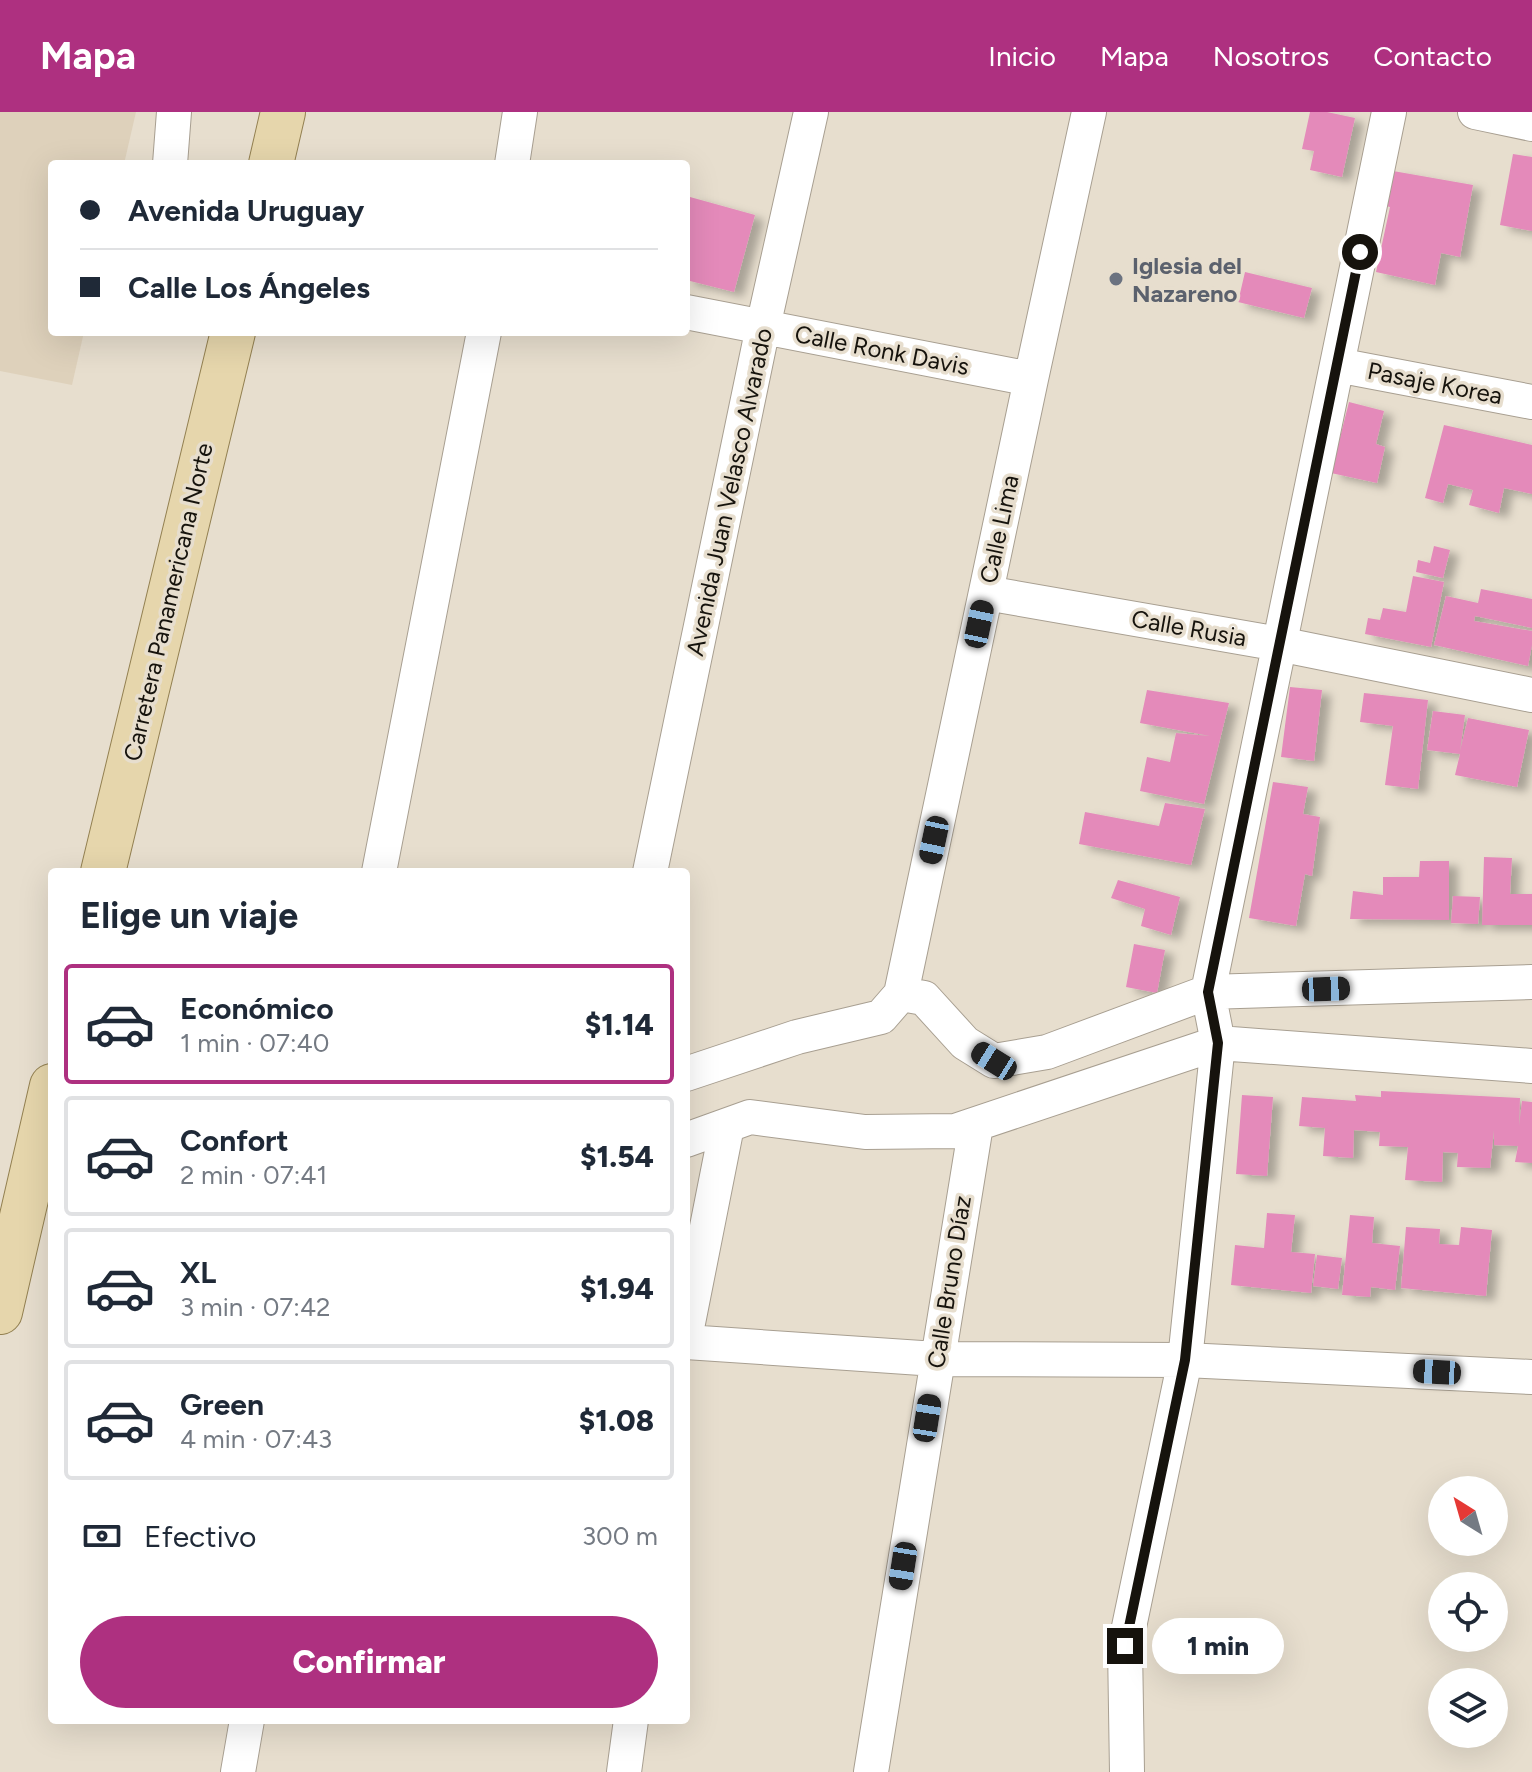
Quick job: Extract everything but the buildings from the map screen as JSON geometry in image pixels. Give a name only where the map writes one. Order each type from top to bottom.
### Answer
[{"type":"main road","points":[[272,160],[283,112]]},
{"type":"main road","name":"Carretera Panamericana Norte","points":[[104,868],[232,336]]},
{"type":"main road","points":[[0,1312],[38,1199],[48,1118]]},
{"type":"street","points":[[170,160],[174,112]]},
{"type":"street","points":[[513,160],[520,112]]},
{"type":"street","name":"Avenida Juan Velasco Alvarado","points":[[651,868],[811,112]]},
{"type":"street","name":"Calle Lima","points":[[901,994],[1089,112]]},
{"type":"street","points":[[1127,1772],[1125,1646],[1185,1360],[1218,1043],[1208,992],[1389,112]]},
{"type":"street","points":[[1475,112],[1532,124]]},
{"type":"street","name":"Calle Ronk Davis","points":[[690,313],[1031,379]]},
{"type":"street","points":[[380,868],[483,336]]},
{"type":"street","name":"Pasaje Korea","points":[[1337,365],[1532,402]]},
{"type":"street","name":"Calle Rusia","points":[[986,593],[1279,644],[1532,695]]},
{"type":"street","points":[[690,1073],[797,1037],[881,1017],[901,994],[924,998],[965,1043],[994,1061],[1047,1052],[1208,992],[1532,982]]},
{"type":"street","points":[[690,1139],[750,1117],[865,1132],[955,1131],[1218,1043],[1532,1066]]},
{"type":"street","name":"Calle Bruno Díaz","points":[[871,1772],[976,1125]]},
{"type":"street","points":[[690,1313],[727,1126]]},
{"type":"street","points":[[690,1342],[936,1359],[1185,1360],[1532,1377]]},
{"type":"street","points":[[238,1772],[246,1724]]},
{"type":"street","points":[[624,1772],[630,1724]]},
{"type":"shaded area","points":[[0,112],[136,112],[125,160],[48,160],[48,336],[83,336],[72,385],[0,371]]},
{"type":"place","name":"Iglesia del Nazareno","points":[[1116,279]]},
{"type":"route","points":[[1125,1646],[1185,1360],[1218,1043],[1208,992],[1360,252]]}]
